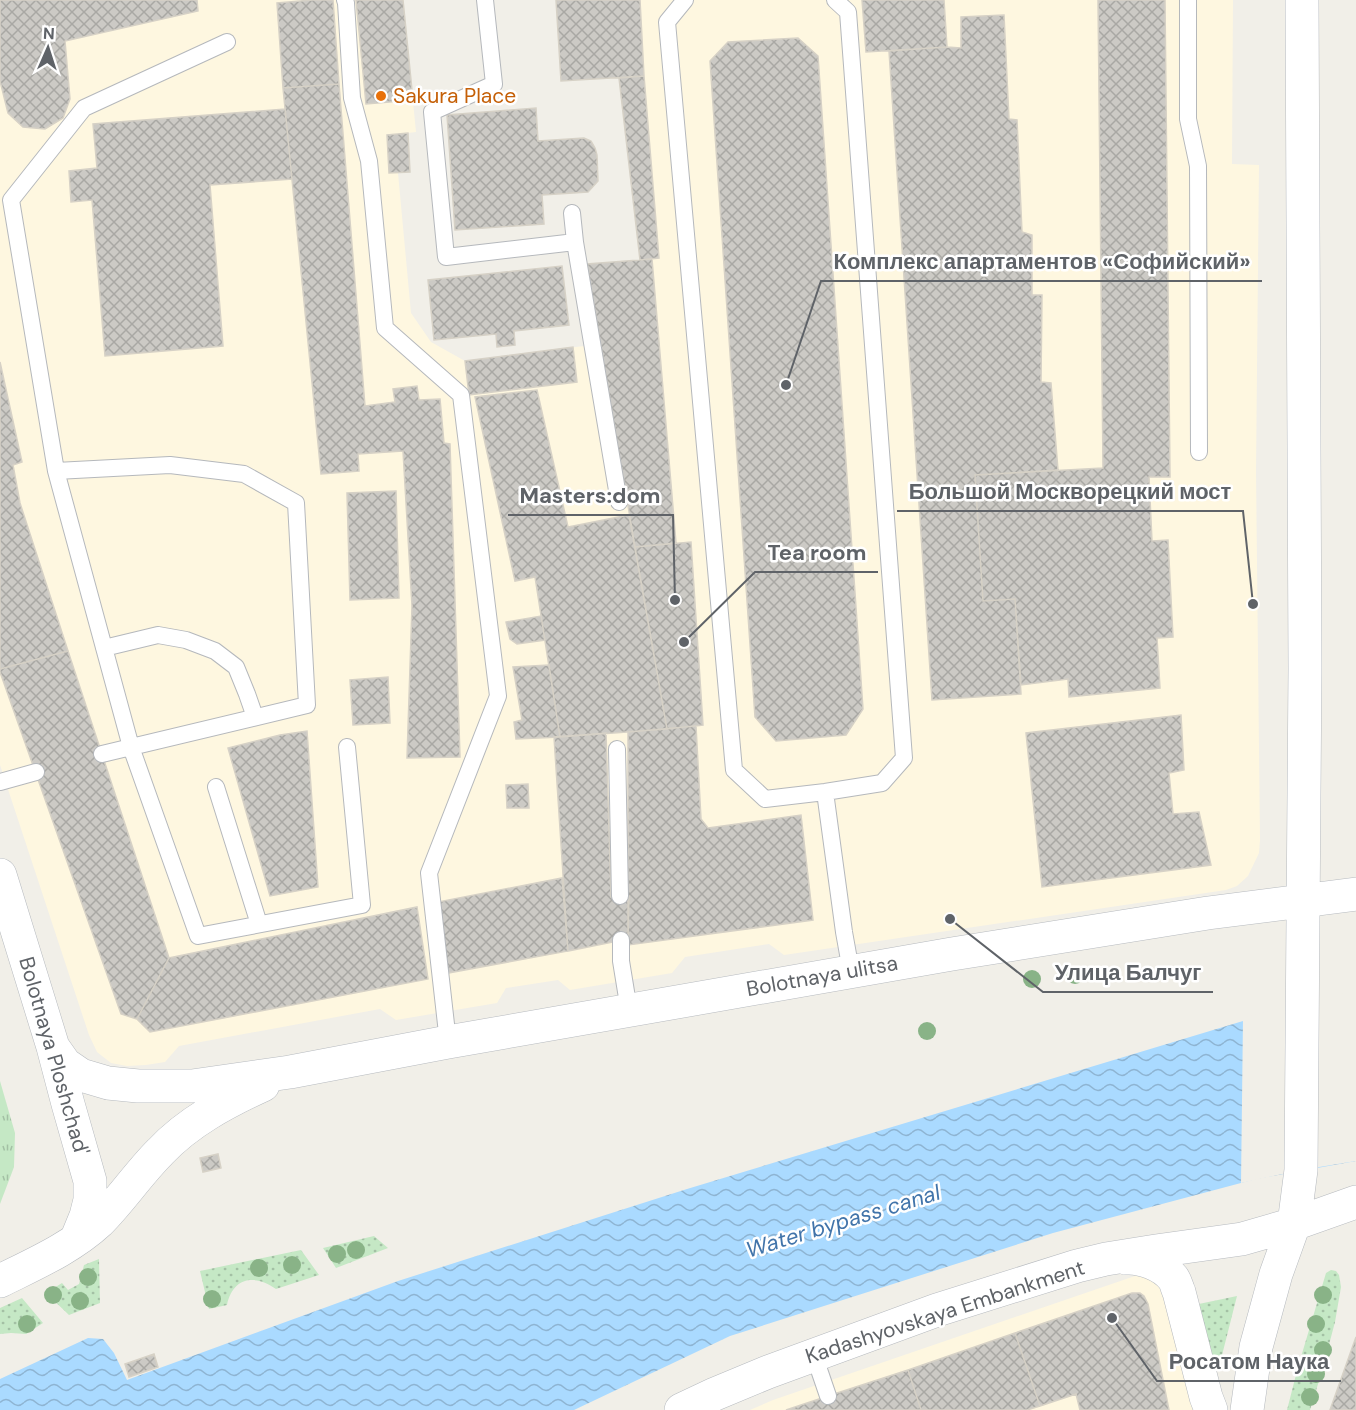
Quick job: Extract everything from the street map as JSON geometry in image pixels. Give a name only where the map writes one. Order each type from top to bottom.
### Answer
[{"type":"street","points":[[1247,1410],[1256,1347],[1276,1274],[1294,1224],[1301,1170],[1305,658],[1302,0]]},
{"type":"street","name":"Bolotnaya Ploshchad'","points":[[0,875],[53,1047],[90,1181],[90,1200],[77,1238]]},
{"type":"street","name":"Bolotnaya ulitsa","points":[[53,1047],[66,1064],[81,1075],[108,1083],[162,1087],[192,1086],[290,1072],[851,971],[1208,913],[1356,894]]},
{"type":"street","name":"Bolotnaya ulitsa","points":[[0,1281],[58,1251],[98,1222],[161,1151],[194,1122],[240,1096],[290,1072]]},
{"type":"street","name":"Kadashyovskaya Embankment","points":[[681,1410],[725,1389],[937,1310],[1077,1266],[1106,1259],[1231,1241],[1294,1224],[1356,1202]]},
{"type":"street","points":[[1106,1259],[1133,1258],[1161,1268],[1173,1278],[1179,1292],[1211,1410]]},
{"type":"lane","points":[[345,0],[352,98],[369,161],[385,328],[460,395],[498,696],[429,873],[448,1042]]},
{"type":"lane","points":[[485,0],[494,84],[432,112],[446,257],[575,242]]},
{"type":"lane","points":[[685,0],[667,22],[734,770],[765,799],[882,783],[904,758],[848,12],[835,0]]},
{"type":"lane","points":[[1188,0],[1188,119],[1198,166],[1199,452]]},
{"type":"lane","points":[[227,42],[84,108],[11,200],[56,471],[131,747],[198,936],[362,905],[347,747]]},
{"type":"lane","points":[[572,213],[619,502]]},
{"type":"lane","points":[[56,471],[170,465],[244,474],[296,503],[307,705],[102,754]]},
{"type":"lane","points":[[104,648],[158,635],[186,640],[215,651],[236,668],[255,717]]},
{"type":"lane","points":[[616,749],[620,897]]},
{"type":"lane","points":[[0,782],[36,772]]},
{"type":"lane","points":[[216,787],[259,924]]},
{"type":"lane","points":[[825,792],[851,971]]},
{"type":"lane","points":[[621,940],[621,961],[629,1010]]},
{"type":"lane","points":[[814,1355],[828,1396]]},
{"type":"shaded area","points":[[0,0],[403,0],[416,132],[408,133],[410,172],[398,173],[411,313],[431,342],[465,361],[600,344],[587,264],[640,260],[619,78],[561,81],[556,0],[1233,0],[1232,164],[1259,165],[1256,471],[1260,840],[1259,853],[1248,876],[1237,886],[1226,890],[784,955],[769,944],[685,957],[672,973],[570,990],[558,980],[506,988],[497,1003],[396,1020],[380,1009],[179,1046],[165,1062],[127,1066],[111,1063],[97,1052],[89,1035],[0,765]]},
{"type":"shaded area","points":[[1135,1276],[1146,1277],[1165,1286],[1199,1410],[750,1410],[773,1400]]},
{"type":"green space","points":[[0,1081],[15,1133],[14,1167],[0,1204]]},
{"type":"green space","points":[[374,1236],[388,1248],[336,1268],[323,1248]]},
{"type":"green space","points":[[301,1250],[319,1275],[276,1289],[260,1281],[246,1281],[234,1289],[227,1305],[209,1309],[200,1271]]},
{"type":"green space","points":[[99,1259],[100,1303],[69,1315],[46,1293],[62,1283],[68,1290],[79,1284],[84,1265]]},
{"type":"green space","points":[[1331,1270],[1336,1271],[1339,1275],[1341,1287],[1335,1322],[1310,1410],[1287,1410],[1326,1273]]},
{"type":"green space","points":[[1237,1296],[1218,1371],[1210,1371],[1194,1305]]},
{"type":"green space","points":[[22,1298],[43,1323],[26,1334],[0,1334],[0,1308]]},
{"type":"water","name":"Water bypass canal","points":[[1356,993],[1356,1161],[1256,1179],[1053,1233],[730,1336],[574,1410],[0,1410],[0,1379],[88,1338],[103,1339],[114,1353],[127,1380],[398,1281],[687,1189],[1243,1021]]},
{"type":"pier","points":[[1356,990],[1356,1161],[1241,1183],[1243,1018]]},
{"type":"building","points":[[0,0],[197,0],[198,11],[65,41],[70,99],[63,118],[45,129],[23,127],[8,113],[0,81]]},
{"type":"building","points":[[333,0],[339,84],[283,88],[277,3]]},
{"type":"building","points":[[356,0],[403,0],[413,100],[366,104]]},
{"type":"building","points":[[556,0],[640,0],[644,76],[561,81]]},
{"type":"building","points":[[862,0],[944,0],[947,47],[866,52]]},
{"type":"building","points":[[1098,0],[1165,0],[1170,477],[1149,477],[1152,541],[1168,540],[1173,637],[1157,638],[1160,688],[1069,697],[1068,679],[1021,685],[1015,599],[983,601],[975,475],[1103,468]]},
{"type":"building","points":[[1004,15],[1009,119],[1017,120],[1022,232],[1032,235],[1032,295],[1042,295],[1041,382],[1051,383],[1058,470],[975,475],[983,601],[1015,599],[1021,694],[932,700],[889,51],[961,48],[961,17]]},
{"type":"building","points":[[798,38],[818,56],[863,709],[846,735],[776,741],[755,717],[710,61],[728,42]]},
{"type":"building","points":[[644,76],[659,258],[640,260],[619,78]]},
{"type":"building","points":[[339,84],[365,406],[395,402],[393,389],[417,386],[419,400],[440,399],[444,443],[450,444],[460,757],[407,758],[412,606],[403,451],[358,454],[359,471],[321,474],[283,88]]},
{"type":"building","points":[[536,108],[538,141],[584,138],[591,141],[597,155],[598,181],[588,192],[542,195],[544,224],[455,230],[447,115]]},
{"type":"building","points":[[285,109],[292,179],[210,185],[223,346],[105,356],[92,200],[71,202],[69,171],[97,168],[93,124]]},
{"type":"building","points":[[408,133],[410,172],[389,173],[387,135]]},
{"type":"building","points":[[652,259],[676,543],[635,547],[587,264]]},
{"type":"building","points":[[562,266],[569,325],[514,331],[515,345],[497,347],[496,334],[434,340],[428,280]]},
{"type":"building","points":[[573,347],[577,382],[469,395],[465,361]]},
{"type":"building","points":[[0,362],[22,462],[13,465],[20,503],[68,651],[0,669]]},
{"type":"building","points":[[537,390],[568,527],[629,515],[667,729],[560,737],[535,577],[515,581],[475,397]]},
{"type":"building","points":[[396,491],[399,598],[350,600],[347,493]]},
{"type":"building","points":[[691,542],[703,725],[667,729],[635,547]]},
{"type":"building","points":[[541,616],[545,640],[517,644],[510,639],[506,622]]},
{"type":"building","points":[[68,651],[169,958],[137,1019],[121,1014],[0,672],[0,669]]},
{"type":"building","points":[[549,665],[560,737],[516,739],[514,722],[522,720],[513,667]]},
{"type":"building","points":[[388,677],[390,723],[353,725],[350,680]]},
{"type":"building","points":[[1181,715],[1184,770],[1169,773],[1173,814],[1199,812],[1211,865],[1042,887],[1026,733]]},
{"type":"building","points":[[696,726],[701,819],[708,828],[801,815],[813,920],[628,945],[628,732]]},
{"type":"building","points":[[307,731],[318,887],[270,896],[228,748]]},
{"type":"building","points":[[606,733],[611,897],[629,896],[628,939],[568,951],[554,737]]},
{"type":"building","points":[[528,784],[529,808],[507,808],[506,785]]},
{"type":"building","points":[[562,878],[568,951],[448,973],[438,902]]},
{"type":"building","points":[[417,907],[428,979],[150,1032],[137,1019],[169,958]]},
{"type":"building","points":[[218,1154],[221,1168],[203,1172],[200,1158]]},
{"type":"building","points":[[1132,1293],[1140,1293],[1148,1304],[1169,1410],[1080,1410],[1076,1394],[1040,1406],[1015,1333]]},
{"type":"building","points":[[1015,1333],[1040,1406],[1027,1410],[921,1410],[908,1370]]},
{"type":"building","points":[[1356,1337],[1356,1410],[1330,1410]]},
{"type":"building","points":[[154,1354],[158,1367],[129,1377],[125,1364]]},
{"type":"building","points":[[908,1370],[921,1410],[786,1410],[828,1396]]},
{"type":"place","name":"Sakura Place","points":[[381,96]]},
{"type":"place","name":"Комплекс апартаментов «Софийский»","points":[[786,385]]},
{"type":"place","name":"Masters:dom","points":[[675,600]]},
{"type":"place","name":"Большой Москворецкий мост","points":[[1253,604]]},
{"type":"place","name":"Tea room","points":[[684,642]]},
{"type":"place","name":"Улица Балчуг","points":[[950,919]]},
{"type":"place","name":"Росатом Наука","points":[[1112,1318]]}]
